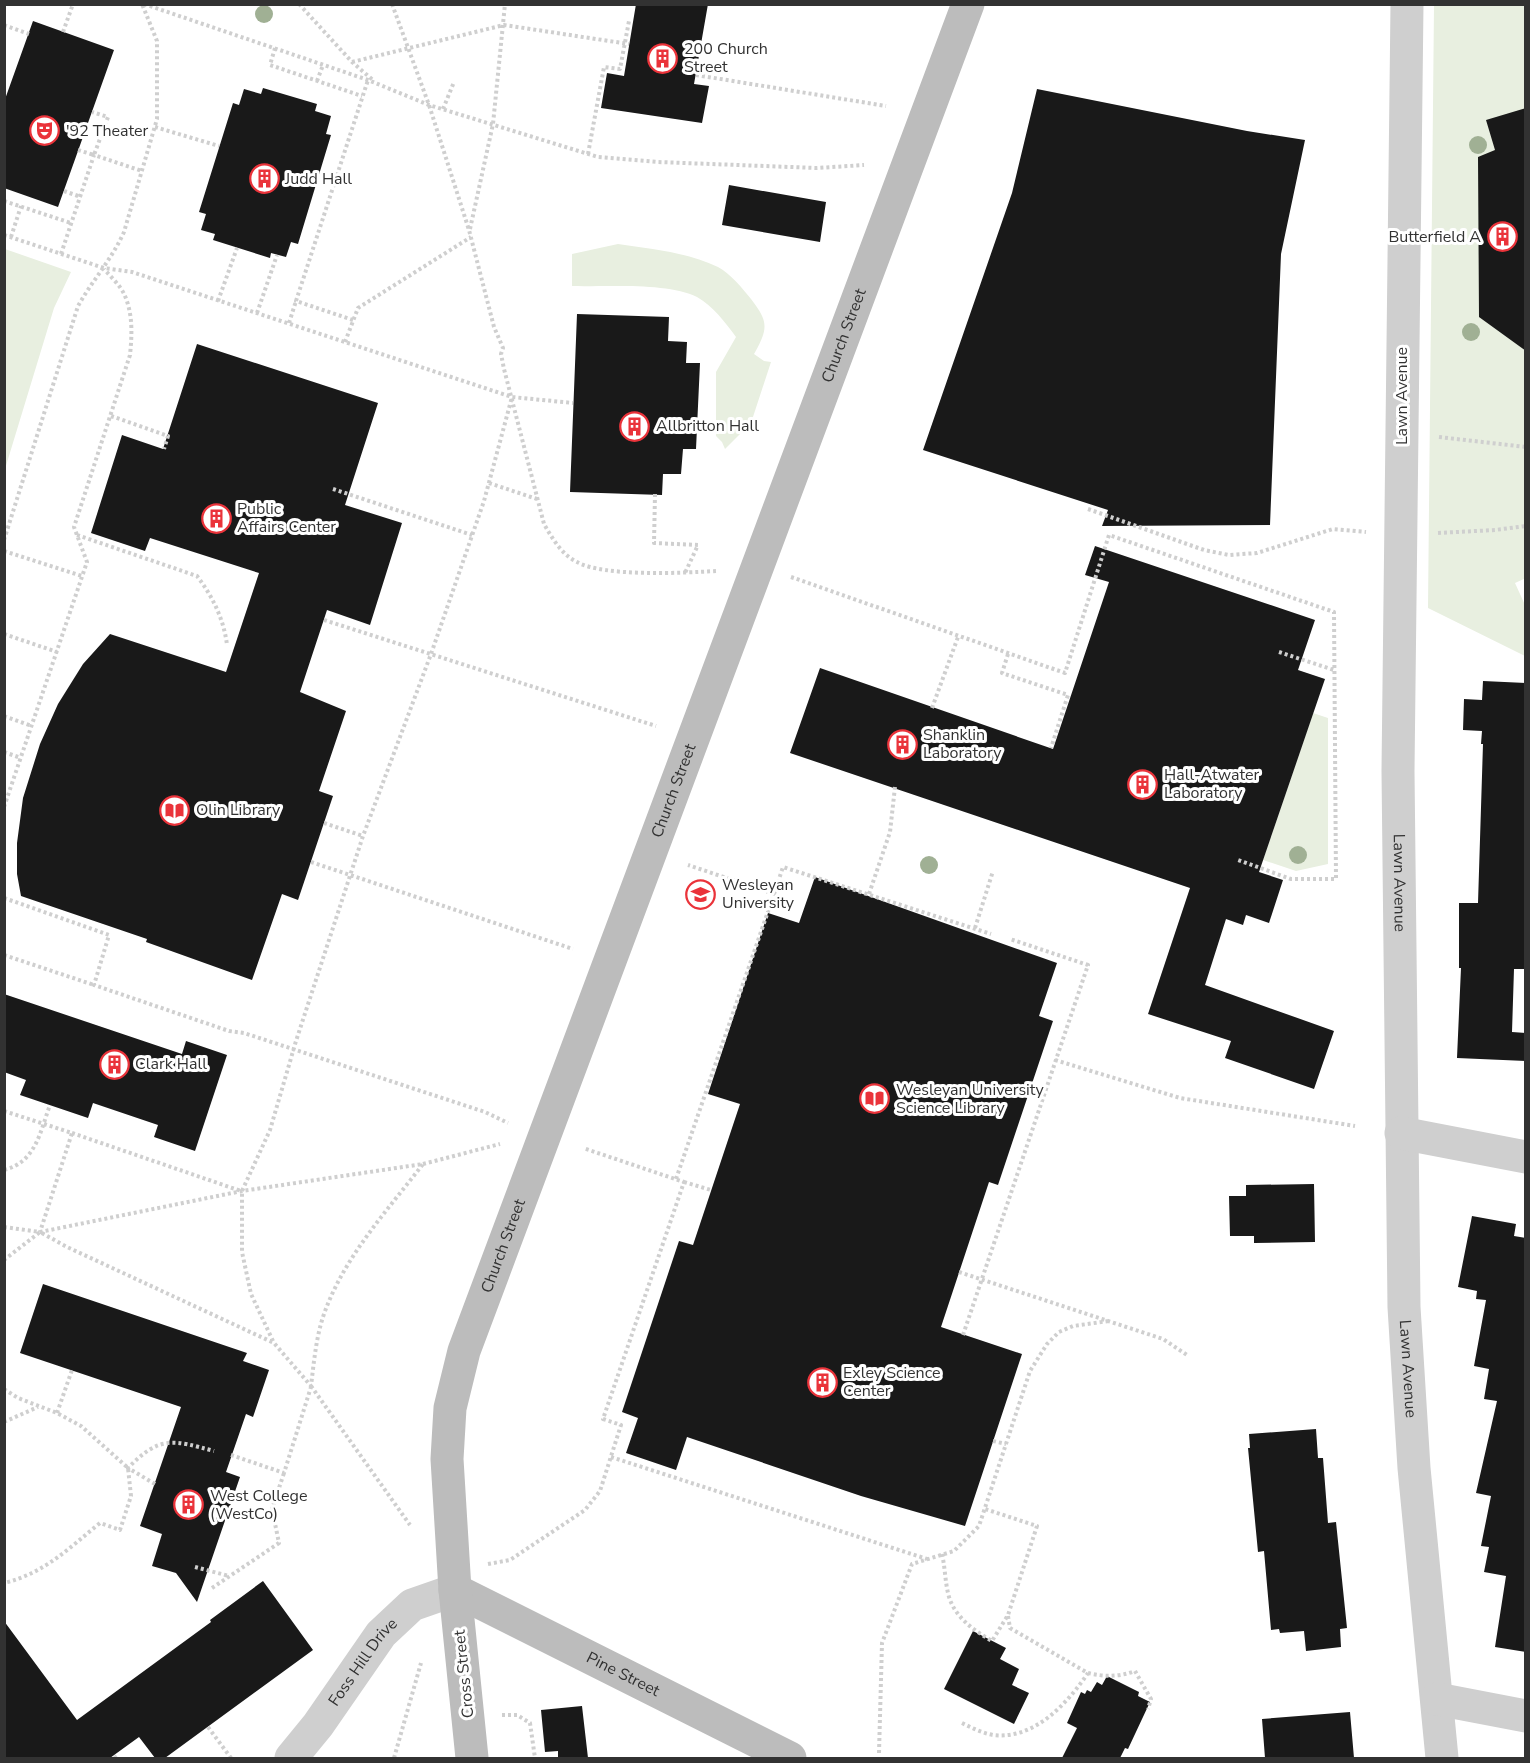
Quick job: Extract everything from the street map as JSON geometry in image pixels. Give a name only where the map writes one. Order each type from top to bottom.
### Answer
[{"type":"street","name":"Church Street","points":[[456,1590],[447,1459],[450,1408],[464,1351],[968,4]]},
{"type":"street","name":"Lawn Avenue","points":[[1407,4],[1398,771],[1404,1307],[1414,1468],[1442,1758]]},
{"type":"street","points":[[1401,1133],[1526,1157]]},
{"type":"street","name":"Foss Hill Drive","points":[[291,1758],[318,1725],[381,1634],[412,1605],[456,1590]]},
{"type":"street","name":"Cross Street","points":[[456,1590],[472,1758]]},
{"type":"street","name":"Pine Street","points":[[456,1590],[790,1758]]},
{"type":"street","points":[[1437,1699],[1526,1716]]},
{"type":"path","points":[[63,32],[73,4]]},
{"type":"path","points":[[143,4],[378,83],[429,105],[598,157],[658,162],[817,168],[864,165]]},
{"type":"path","points":[[4,540],[78,306],[91,283],[116,249],[124,232],[155,127],[157,41],[143,4]]},
{"type":"path","points":[[299,4],[352,62],[378,83]]},
{"type":"path","points":[[392,4],[429,105],[469,230],[494,327],[503,348],[501,354],[544,524],[553,539],[578,563],[595,568],[636,572],[716,571]]},
{"type":"path","points":[[469,230],[493,124],[505,4]]},
{"type":"path","points":[[588,154],[604,67],[620,69],[627,43],[629,21]]},
{"type":"path","points":[[4,25],[29,34]]},
{"type":"path","points":[[352,62],[504,25],[627,43]]},
{"type":"path","points":[[275,48],[270,65],[362,96]]},
{"type":"path","points":[[317,81],[323,65]]},
{"type":"path","points":[[696,75],[886,106]]},
{"type":"path","points":[[289,323],[368,80]]},
{"type":"path","points":[[443,109],[454,82]]},
{"type":"path","points":[[62,254],[108,117],[92,112]]},
{"type":"path","points":[[155,127],[219,146]]},
{"type":"path","points":[[78,150],[142,171]]},
{"type":"path","points":[[64,191],[81,197]]},
{"type":"path","points":[[4,201],[71,223]]},
{"type":"path","points":[[10,237],[21,207]]},
{"type":"path","points":[[4,236],[104,268],[132,272],[512,397],[573,403]]},
{"type":"path","points":[[345,342],[358,308],[471,237]]},
{"type":"path","points":[[218,301],[237,248]]},
{"type":"path","points":[[257,313],[278,255]]},
{"type":"path","points":[[4,807],[87,562],[74,527],[130,355],[132,334],[125,295],[104,268]]},
{"type":"path","points":[[296,301],[353,320]]},
{"type":"path","points":[[410,1525],[311,1386],[274,1343],[251,1294],[243,1252],[242,1191],[270,1130],[363,836],[431,654],[472,535],[489,483],[512,397]]},
{"type":"path","points":[[111,416],[168,436],[164,449]]},
{"type":"path","points":[[1439,437],[1526,447]]},
{"type":"path","points":[[489,483],[537,499]]},
{"type":"path","points":[[333,489],[472,535]]},
{"type":"path","points":[[655,494],[654,543],[698,545],[685,573]]},
{"type":"path","points":[[1088,509],[1204,550],[1228,555],[1257,553],[1333,529],[1366,532]]},
{"type":"path","points":[[1438,533],[1526,526]]},
{"type":"path","points":[[77,534],[197,576],[208,590],[224,627],[226,645]]},
{"type":"path","points":[[790,577],[1065,673],[1110,535],[1334,612],[1336,879],[1291,879],[1238,860]]},
{"type":"path","points":[[4,551],[82,576]]},
{"type":"path","points":[[324,620],[656,726]]},
{"type":"path","points":[[4,634],[57,651]]},
{"type":"path","points":[[932,708],[958,637]]},
{"type":"path","points":[[1279,652],[1334,670]]},
{"type":"path","points":[[1008,654],[1002,673],[1068,695],[1051,748]]},
{"type":"path","points":[[4,716],[32,726]]},
{"type":"path","points":[[4,752],[21,758]]},
{"type":"path","points":[[869,894],[890,832],[895,787]]},
{"type":"path","points":[[324,823],[363,836]]},
{"type":"path","points":[[311,862],[573,949]]},
{"type":"path","points":[[688,865],[774,894]]},
{"type":"path","points":[[676,1179],[783,867],[992,934]]},
{"type":"path","points":[[975,928],[993,871]]},
{"type":"path","points":[[4,898],[109,935],[94,985]]},
{"type":"path","points":[[963,1335],[1088,965],[1010,939]]},
{"type":"path","points":[[4,955],[229,1031],[244,1033],[485,1112],[508,1123]]},
{"type":"path","points":[[1055,1060],[1180,1098],[1355,1126]]},
{"type":"path","points":[[4,1170],[13,1168],[32,1154],[50,1105]]},
{"type":"path","points":[[4,1111],[242,1191]]},
{"type":"path","points":[[4,1260],[40,1232],[72,1133]]},
{"type":"path","points":[[4,1227],[40,1232],[242,1191],[423,1164],[500,1144]]},
{"type":"path","points":[[583,1148],[711,1190]]},
{"type":"path","points":[[212,1588],[279,1543],[272,1509],[311,1386],[318,1337],[324,1314],[333,1293],[364,1240],[423,1164]]},
{"type":"path","points":[[486,1564],[510,1560],[585,1510],[600,1491],[621,1425],[603,1419],[684,1182]]},
{"type":"path","points":[[40,1232],[67,1247],[274,1343]]},
{"type":"path","points":[[959,1272],[1162,1339],[1187,1355]]},
{"type":"path","points":[[879,1753],[882,1643],[912,1564],[954,1551],[980,1526],[1030,1371],[1047,1344],[1059,1332],[1073,1326],[1109,1321]]},
{"type":"path","points":[[57,1413],[72,1370]]},
{"type":"path","points":[[4,1389],[81,1426],[128,1468],[155,1484]]},
{"type":"path","points":[[4,1422],[38,1407]]},
{"type":"path","points":[[993,1441],[1006,1444]]},
{"type":"path","points":[[4,1583],[53,1562],[100,1523],[120,1530],[131,1496],[128,1468],[143,1452],[161,1443],[180,1442],[214,1451]]},
{"type":"path","points":[[231,1455],[284,1473]]},
{"type":"path","points":[[611,1457],[927,1559]]},
{"type":"path","points":[[942,1554],[948,1596],[957,1614],[972,1629],[992,1641],[1008,1615],[1036,1526],[985,1509]]},
{"type":"path","points":[[195,1567],[230,1576]]},
{"type":"path","points":[[1008,1615],[1010,1628],[1088,1673],[1120,1676],[1135,1671],[1152,1699],[1148,1709]]},
{"type":"path","points":[[394,1758],[421,1663]]},
{"type":"path","points":[[962,1723],[995,1735],[1025,1731],[1041,1722],[1072,1696],[1088,1673]]},
{"type":"path","points":[[501,1715],[517,1715],[530,1723],[535,1758]]},
{"type":"path","points":[[208,1727],[231,1758]]},
{"type":"green space","points":[[1434,5],[1525,5],[1526,578],[1515,583],[1525,605],[1525,656],[1428,608]]},
{"type":"green space","points":[[618,244],[681,254],[718,267],[740,286],[761,314],[764,320],[764,332],[754,354],[764,361],[771,362],[751,423],[725,449],[716,436],[716,372],[736,337],[708,305],[685,292],[653,287],[572,286],[572,254]]},
{"type":"green space","points":[[5,249],[71,272],[54,308],[5,469]]},
{"type":"green space","points":[[1313,713],[1328,718],[1328,864],[1296,871],[1263,860]]},
{"type":"building","name":"200 Church Street","points":[[636,4],[708,4],[694,84],[709,86],[702,123],[601,108],[607,73],[624,76]]},
{"type":"building","name":"'92 Theater","points":[[33,21],[114,50],[58,207],[4,188],[4,102]]},
{"type":"building","name":"Judd Hall","points":[[263,88],[317,104],[315,111],[331,116],[326,134],[331,135],[298,244],[291,242],[286,257],[271,253],[270,258],[213,240],[215,234],[201,230],[206,214],[199,212],[233,103],[239,105],[244,89],[261,94]]},
{"type":"building","points":[[1037,89],[1247,131],[1305,140],[1281,254],[1270,525],[1102,526],[1108,510],[923,450],[1012,193]]},
{"type":"building","name":"Butterfield A","points":[[1526,108],[1526,351],[1479,317],[1478,157],[1495,150],[1486,120]]},
{"type":"building","points":[[729,185],[826,202],[820,242],[722,225]]},
{"type":"building","name":"Allbritton Hall","points":[[577,314],[669,317],[668,341],[687,342],[686,363],[700,363],[696,449],[683,449],[681,474],[663,474],[662,495],[570,492]]},
{"type":"building","points":[[197,344],[378,403],[345,505],[402,523],[370,625],[327,610],[300,692],[346,711],[319,791],[333,796],[298,900],[282,894],[252,980],[146,942],[147,939],[21,896],[17,874],[17,843],[23,798],[40,744],[58,704],[83,664],[110,634],[226,672],[259,573],[150,538],[145,551],[91,533],[122,435],[163,449]]},
{"type":"building","name":"Hall-Atwater Laboratory","points":[[1095,546],[1315,620],[1298,670],[1325,679],[1259,872],[1283,880],[1269,923],[1246,915],[1243,925],[1226,919],[1205,985],[1334,1031],[1314,1089],[1225,1058],[1231,1041],[1148,1014],[1190,888],[790,753],[820,668],[1053,749],[1109,582],[1085,575]]},
{"type":"building","points":[[1483,681],[1526,683],[1526,969],[1514,969],[1512,1032],[1526,1033],[1526,1061],[1457,1058],[1461,968],[1459,968],[1459,903],[1478,903],[1483,744],[1481,744],[1482,731],[1463,730],[1464,699],[1482,700]]},
{"type":"building","name":"Wesleyan University Science Library","points":[[815,877],[1057,963],[1039,1016],[1053,1021],[998,1185],[989,1182],[941,1327],[1022,1354],[965,1526],[861,1496],[687,1437],[676,1470],[626,1453],[638,1418],[622,1412],[679,1241],[693,1245],[740,1104],[708,1094],[768,913],[799,923]]},
{"type":"building","name":"Clark Hall","points":[[4,994],[182,1054],[186,1041],[227,1055],[195,1151],[154,1137],[158,1125],[93,1103],[88,1118],[20,1095],[26,1080],[4,1072]]},
{"type":"building","points":[[1314,1184],[1315,1242],[1254,1243],[1254,1236],[1230,1236],[1229,1196],[1246,1196],[1246,1185]]},
{"type":"building","points":[[1472,1216],[1516,1224],[1514,1236],[1526,1238],[1526,1652],[1495,1647],[1506,1576],[1484,1572],[1489,1547],[1481,1546],[1491,1496],[1476,1493],[1497,1401],[1484,1399],[1489,1369],[1474,1366],[1486,1300],[1476,1299],[1477,1291],[1458,1287]]},
{"type":"building","points":[[43,1284],[247,1353],[243,1361],[269,1370],[253,1417],[246,1414],[226,1472],[240,1477],[197,1602],[176,1573],[152,1566],[162,1534],[140,1526],[181,1407],[20,1353]]},
{"type":"building","points":[[1316,1429],[1318,1458],[1323,1458],[1328,1523],[1336,1522],[1347,1628],[1340,1629],[1341,1647],[1306,1651],[1304,1631],[1280,1633],[1279,1629],[1271,1630],[1264,1551],[1258,1552],[1248,1448],[1250,1448],[1249,1434]]},
{"type":"building","points":[[263,1581],[313,1650],[165,1758],[155,1758],[139,1737],[110,1758],[4,1758],[4,1621],[77,1720]]},
{"type":"building","points":[[973,1631],[1006,1648],[1000,1659],[1019,1669],[1012,1685],[1029,1693],[1014,1724],[944,1689]]},
{"type":"building","points":[[1107,1676],[1139,1692],[1138,1696],[1150,1702],[1128,1749],[1125,1748],[1120,1758],[1062,1758],[1077,1728],[1067,1723],[1081,1692],[1085,1694],[1087,1690],[1091,1692],[1097,1682],[1102,1685]]},
{"type":"building","points":[[582,1706],[588,1758],[558,1758],[558,1751],[545,1752],[541,1710]]},
{"type":"building","points":[[1350,1712],[1354,1758],[1265,1758],[1262,1719]]},
{"type":"place","name":"200 Church Street","points":[[663,58]]},
{"type":"place","name":"'92 Theater","points":[[45,131]]},
{"type":"place","name":"Judd Hall","points":[[264,179]]},
{"type":"place","name":"Butterfield A","points":[[1502,237]]},
{"type":"place","name":"Allbritton Hall","points":[[635,426]]},
{"type":"place","name":"Public Affairs Center","points":[[216,518]]},
{"type":"place","name":"Shanklin Laboratory","points":[[902,744]]},
{"type":"place","name":"Hall-Atwater Laboratory","points":[[1143,784]]},
{"type":"place","name":"Olin Library","points":[[175,810]]},
{"type":"place","name":"Wesleyan University","points":[[701,894]]},
{"type":"place","name":"Clark Hall","points":[[114,1064]]},
{"type":"place","name":"Wesleyan University Science Library","points":[[875,1099]]},
{"type":"place","name":"Exley Science Center","points":[[822,1382]]},
{"type":"place","name":"West College (WestCo)","points":[[189,1505]]}]
